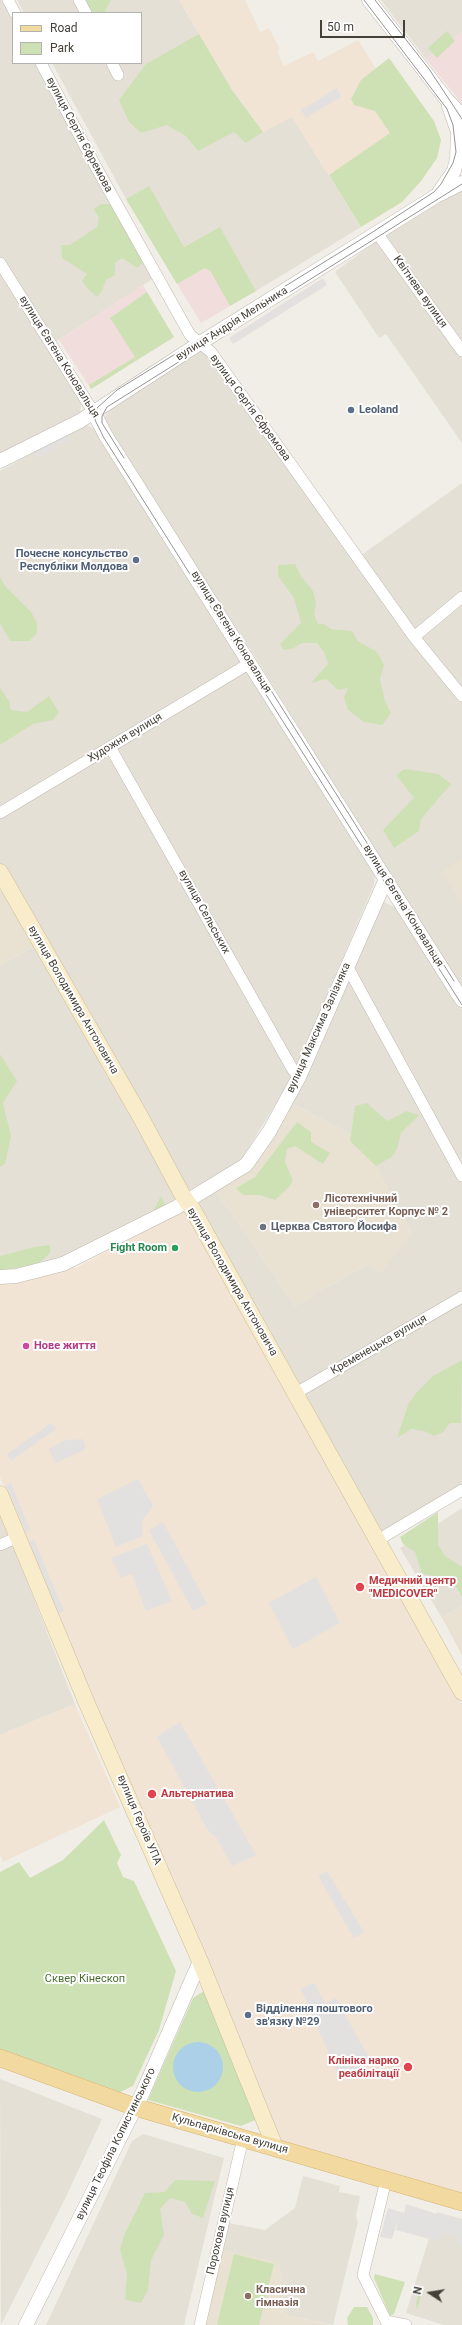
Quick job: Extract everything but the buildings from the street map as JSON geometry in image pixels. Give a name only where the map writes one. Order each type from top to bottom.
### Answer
[{"type":"main road","name":"вулиця Володимира Антоновича","points":[[0,872],[140,1116],[186,1202],[193,1210],[462,1692]]},
{"type":"main road","name":"вулиця Героїв УПА","points":[[0,1494],[85,1699],[200,1961],[276,2147]]},
{"type":"main road","name":"Кульпарківська вулиця","points":[[0,2058],[135,2107],[462,2202]]},
{"type":"street","points":[[8,0],[14,12]]},
{"type":"street","points":[[79,0],[85,12]]},
{"type":"street","points":[[369,0],[447,100],[462,116]]},
{"type":"street","name":"вулиця Сергія Єфремова","points":[[42,64],[96,167],[190,335],[211,352],[414,637],[462,696]]},
{"type":"street","points":[[112,64],[118,75]]},
{"type":"street","points":[[436,196],[458,169],[458,132],[447,100]]},
{"type":"street","name":"вулиця Андрія Мельника","points":[[0,461],[94,413],[200,343],[436,196],[462,183]]},
{"type":"street","name":"Квітнева вулиця","points":[[377,234],[462,351]]},
{"type":"street","name":"вулиця Євгена Коновальця","points":[[0,264],[94,413],[110,442],[462,1000]]},
{"type":"street","points":[[414,637],[462,597]]},
{"type":"street","name":"Художня вулиця","points":[[0,813],[250,663]]},
{"type":"street","name":"вулиця Сельських","points":[[110,747],[293,1070],[300,1077]]},
{"type":"street","name":"вулиця Максима Залізняка","points":[[0,1277],[16,1276],[63,1264],[186,1202],[246,1165],[269,1132],[300,1077],[346,966],[386,879]]},
{"type":"street","points":[[346,966],[462,1176]]},
{"type":"street","name":"Кременецька вулиця","points":[[296,1393],[462,1297]]},
{"type":"street","points":[[378,1540],[462,1490]]},
{"type":"street","points":[[0,1545],[18,1537]]},
{"type":"street","name":"вулиця Теофіла Копистинського","points":[[26,2325],[135,2107],[200,1961]]},
{"type":"street","name":"Порохова вулиця","points":[[200,2325],[242,2138]]},
{"type":"street","points":[[386,2180],[363,2275],[387,2323],[406,2325]]},
{"type":"shaded area","points":[[0,0],[4,0],[12,16],[12,64],[39,64],[154,278],[54,343],[0,257]]},
{"type":"shaded area","points":[[17,0],[179,0],[232,90],[263,132],[292,116],[361,227],[256,291],[220,228],[162,259],[126,199],[53,64],[142,64],[142,12],[23,12]]},
{"type":"shaded area","points":[[179,0],[245,0],[260,32],[269,28],[280,49],[277,51],[284,66],[313,52],[318,61],[358,40],[400,107],[434,121],[441,140],[437,158],[421,181],[402,202],[361,227],[292,117],[263,132],[232,90]]},
{"type":"shaded area","points":[[381,0],[462,0],[462,32],[426,59]]},
{"type":"shaded area","points":[[462,32],[462,104],[426,59]]},
{"type":"shaded area","points":[[337,88],[341,97],[306,118],[301,110]]},
{"type":"shaded area","points":[[462,185],[462,443],[386,334],[379,338],[335,272],[376,241]]},
{"type":"shaded area","points":[[220,227],[256,291],[201,323],[162,259]]},
{"type":"shaded area","points":[[0,271],[82,400],[80,413],[0,453]]},
{"type":"shaded area","points":[[323,278],[327,285],[233,344],[229,338]]},
{"type":"shaded area","points":[[143,285],[174,337],[91,389],[59,340]]},
{"type":"shaded area","points":[[201,349],[209,355],[346,551],[363,554],[462,483],[462,989],[254,655],[103,423],[108,409]]},
{"type":"shaded area","points":[[85,424],[96,430],[241,657],[238,666],[0,809],[0,471]]},
{"type":"shaded area","points":[[66,435],[70,440],[38,457],[33,453]]},
{"type":"shaded area","points":[[250,667],[375,876],[374,885],[290,1081],[241,1160],[185,1193],[0,867],[0,817]]},
{"type":"shaded area","points":[[462,859],[462,904],[442,871]]},
{"type":"shaded area","points":[[4,889],[36,945],[0,965],[0,892]]},
{"type":"shaded area","points":[[384,902],[401,910],[462,1010],[462,1171],[352,969],[378,909]]},
{"type":"shaded area","points":[[36,945],[177,1194],[177,1203],[63,1260],[0,1274],[0,965]]},
{"type":"shaded area","points":[[348,978],[351,979],[462,1183],[462,1293],[297,1386],[195,1202],[216,1191],[295,1306],[366,1265],[363,1141],[291,1103]]},
{"type":"shaded area","points":[[291,1103],[363,1141],[413,1234],[380,1274],[366,1265],[295,1306],[216,1191]]},
{"type":"shaded area","points":[[184,1210],[198,1227],[462,1704],[462,2194],[280,2141],[0,1477],[0,1282],[24,1280],[78,1267]]},
{"type":"shaded area","points":[[462,1302],[462,1485],[380,1534],[302,1395]]},
{"type":"shaded area","points":[[51,1423],[56,1429],[11,1461],[7,1454]]},
{"type":"shaded area","points":[[83,1439],[86,1449],[55,1463],[49,1449],[66,1440]]},
{"type":"shaded area","points":[[138,1479],[153,1506],[142,1521],[143,1536],[116,1547],[97,1499]]},
{"type":"shaded area","points":[[11,1483],[30,1530],[26,1532],[6,1485]]},
{"type":"shaded area","points":[[462,1508],[462,1606],[442,1618],[400,1548]]},
{"type":"shaded area","points":[[0,1515],[9,1537],[0,1541]]},
{"type":"shaded area","points":[[163,1522],[207,1604],[193,1611],[149,1530]]},
{"type":"shaded area","points":[[34,1540],[64,1611],[58,1613],[29,1542]]},
{"type":"shaded area","points":[[147,1544],[172,1601],[146,1611],[132,1574],[121,1578],[111,1558]]},
{"type":"shaded area","points":[[13,1545],[75,1704],[0,1735],[0,1550]]},
{"type":"shaded area","points":[[316,1577],[340,1623],[293,1649],[269,1603]]},
{"type":"shaded area","points":[[462,1606],[462,1655],[442,1618]]},
{"type":"shaded area","points":[[75,1704],[120,1807],[3,1862],[0,1855],[0,1735]]},
{"type":"shaded area","points":[[180,1722],[256,1855],[232,1866],[216,1837],[209,1832],[157,1737]]},
{"type":"shaded area","points":[[327,1871],[364,1932],[354,1938],[318,1876]]},
{"type":"shaded area","points":[[314,1983],[325,2003],[336,1998],[371,2062],[340,2079],[301,1989]]},
{"type":"shaded area","points":[[0,2079],[102,2119],[65,2199],[1,2325]]},
{"type":"shaded area","points":[[143,2134],[224,2158],[184,2325],[46,2325],[132,2141]]},
{"type":"shaded area","points":[[303,2176],[340,2186],[339,2192],[360,2196],[356,2216],[358,2222],[333,2325],[285,2315],[284,2308],[223,2250],[229,2223],[265,2230],[295,2208]]},
{"type":"shaded area","points":[[406,2204],[437,2214],[430,2239],[396,2230],[397,2222],[392,2239],[380,2237],[388,2208],[404,2213]]},
{"type":"shaded area","points":[[437,2212],[462,2219],[462,2325],[444,2325],[406,2313]]},
{"type":"shaded area","points":[[438,2213],[462,2220],[462,2246],[459,2245],[458,2237],[442,2232],[439,2242],[430,2239]]},
{"type":"shaded area","name":"Класична гімназія","points":[[223,2250],[280,2262],[285,2315],[331,2325],[205,2325]]},
{"type":"green space","points":[[85,0],[111,0],[105,11],[111,12],[91,12]]},
{"type":"green space","points":[[447,31],[455,41],[437,58],[428,48]]},
{"type":"green space","points":[[199,34],[232,90],[263,132],[246,143],[234,132],[198,151],[186,136],[167,125],[141,133],[129,122],[119,100],[146,64]]},
{"type":"green space","points":[[389,58],[434,121],[441,140],[437,158],[421,181],[402,202],[361,227],[329,175],[390,133],[375,111],[354,105],[351,99],[361,80]]},
{"type":"green space","points":[[149,186],[184,247],[220,227],[256,291],[230,306],[211,272],[205,268],[177,284],[126,199]]},
{"type":"green space","points":[[101,204],[111,204],[144,262],[137,268],[122,258],[115,263],[115,275],[106,280],[102,291],[97,297],[82,281],[87,274],[62,258],[61,245],[70,245],[97,227],[99,218],[94,209]]},
{"type":"green space","points":[[147,292],[174,337],[91,389],[89,385],[135,357],[110,318]]},
{"type":"green space","points":[[295,564],[301,576],[313,591],[316,603],[314,614],[318,624],[324,624],[331,629],[352,631],[358,641],[377,652],[380,657],[384,665],[380,679],[385,701],[391,713],[382,725],[364,722],[348,710],[344,698],[348,688],[338,690],[326,679],[311,683],[328,664],[324,652],[317,643],[302,643],[294,648],[284,650],[280,644],[301,623],[294,598],[278,576],[278,565]]},
{"type":"green space","points":[[0,577],[5,586],[31,612],[37,623],[37,633],[29,641],[10,641],[0,623]]},
{"type":"green space","points":[[0,688],[9,701],[11,710],[27,712],[49,696],[59,712],[53,720],[33,724],[0,745]]},
{"type":"green space","points":[[405,769],[438,774],[451,784],[421,819],[419,831],[394,848],[383,830],[414,798],[396,775]]},
{"type":"green space","points":[[0,1054],[17,1081],[3,1103],[11,1136],[5,1164],[0,1167]]},
{"type":"green space","points":[[367,1103],[387,1121],[407,1111],[419,1115],[401,1133],[397,1149],[393,1156],[376,1166],[350,1141],[355,1106]]},
{"type":"green space","points":[[297,1122],[311,1132],[311,1142],[330,1153],[323,1164],[295,1146],[287,1149],[285,1162],[293,1181],[288,1188],[275,1200],[260,1195],[243,1195],[236,1188],[255,1177]]},
{"type":"green space","points":[[161,1196],[165,1205],[153,1211]]},
{"type":"green space","points":[[50,1245],[50,1253],[39,1263],[0,1271],[0,1256],[34,1247]]},
{"type":"green space","points":[[462,1360],[461,1423],[450,1423],[443,1432],[434,1436],[424,1431],[411,1429],[397,1438],[408,1405],[416,1393],[433,1376]]},
{"type":"green space","points":[[438,1512],[438,1545],[445,1556],[462,1567],[462,1597],[452,1579],[422,1574],[415,1552],[403,1544],[400,1537]]},
{"type":"green space","name":"Сквер Кінескоп","points":[[104,1820],[121,1855],[117,1863],[123,1877],[134,1881],[176,1971],[159,2030],[133,2086],[120,2092],[0,2049],[0,1872],[19,1862],[30,1878],[63,1860]]},
{"type":"green space","points":[[207,1989],[260,2118],[241,2126],[148,2100],[193,1998]]},
{"type":"green space","points":[[175,2180],[215,2181],[203,2218],[192,2214],[185,2202],[170,2198],[160,2209],[164,2235],[151,2260],[148,2290],[141,2303],[125,2300],[127,2274],[120,2250],[124,2235],[145,2193],[165,2192]]},
{"type":"green space","points":[[234,2254],[274,2264],[259,2325],[217,2325]]},
{"type":"green space","points":[[375,2274],[405,2282],[394,2314],[390,2316],[374,2278]]},
{"type":"green space","points":[[415,2286],[421,2289],[422,2292],[417,2310],[416,2303],[419,2292],[414,2288]]},
{"type":"green space","points":[[354,2307],[367,2307],[373,2318],[373,2325],[348,2325],[347,2318]]},
{"type":"water","points":[[193,2042],[203,2042],[216,2049],[223,2062],[223,2072],[216,2085],[203,2092],[193,2092],[184,2088],[177,2081],[173,2072],[173,2062],[177,2053],[184,2046]]},
{"type":"tram line","points":[[364,0],[447,109],[453,125],[456,152],[453,163],[441,184],[434,192],[368,235],[117,390],[97,408],[95,420],[104,438],[462,1005]]},
{"type":"tram line","points":[[375,0],[429,69],[462,119]]},
{"type":"tram line","points":[[124,458],[102,423],[102,416],[107,407],[462,184]]},
{"type":"tram line","points":[[202,581],[454,981]]},
{"type":"place","name":"Leoland","points":[[351,410]]},
{"type":"place","name":"Почесне консульство Республіки Молдова","points":[[136,560]]},
{"type":"place","name":"Лісотехнічний університет Корпус № 2","points":[[316,1205]]},
{"type":"place","name":"Церква Святого Йосифа","points":[[263,1227]]},
{"type":"place","name":"Fight Room","points":[[175,1248]]},
{"type":"place","name":"Нове життя","points":[[26,1346]]},
{"type":"place","name":"Медичний центр \"MEDICOVER\"","points":[[360,1587]]},
{"type":"place","name":"Альтернатива","points":[[152,1794]]},
{"type":"place","name":"Відділення поштового зв'язку №29","points":[[248,2015]]},
{"type":"place","name":"Клініка нарко реабілітації","points":[[408,2067]]},
{"type":"place","name":"Класична гімназія","points":[[248,2296]]}]
